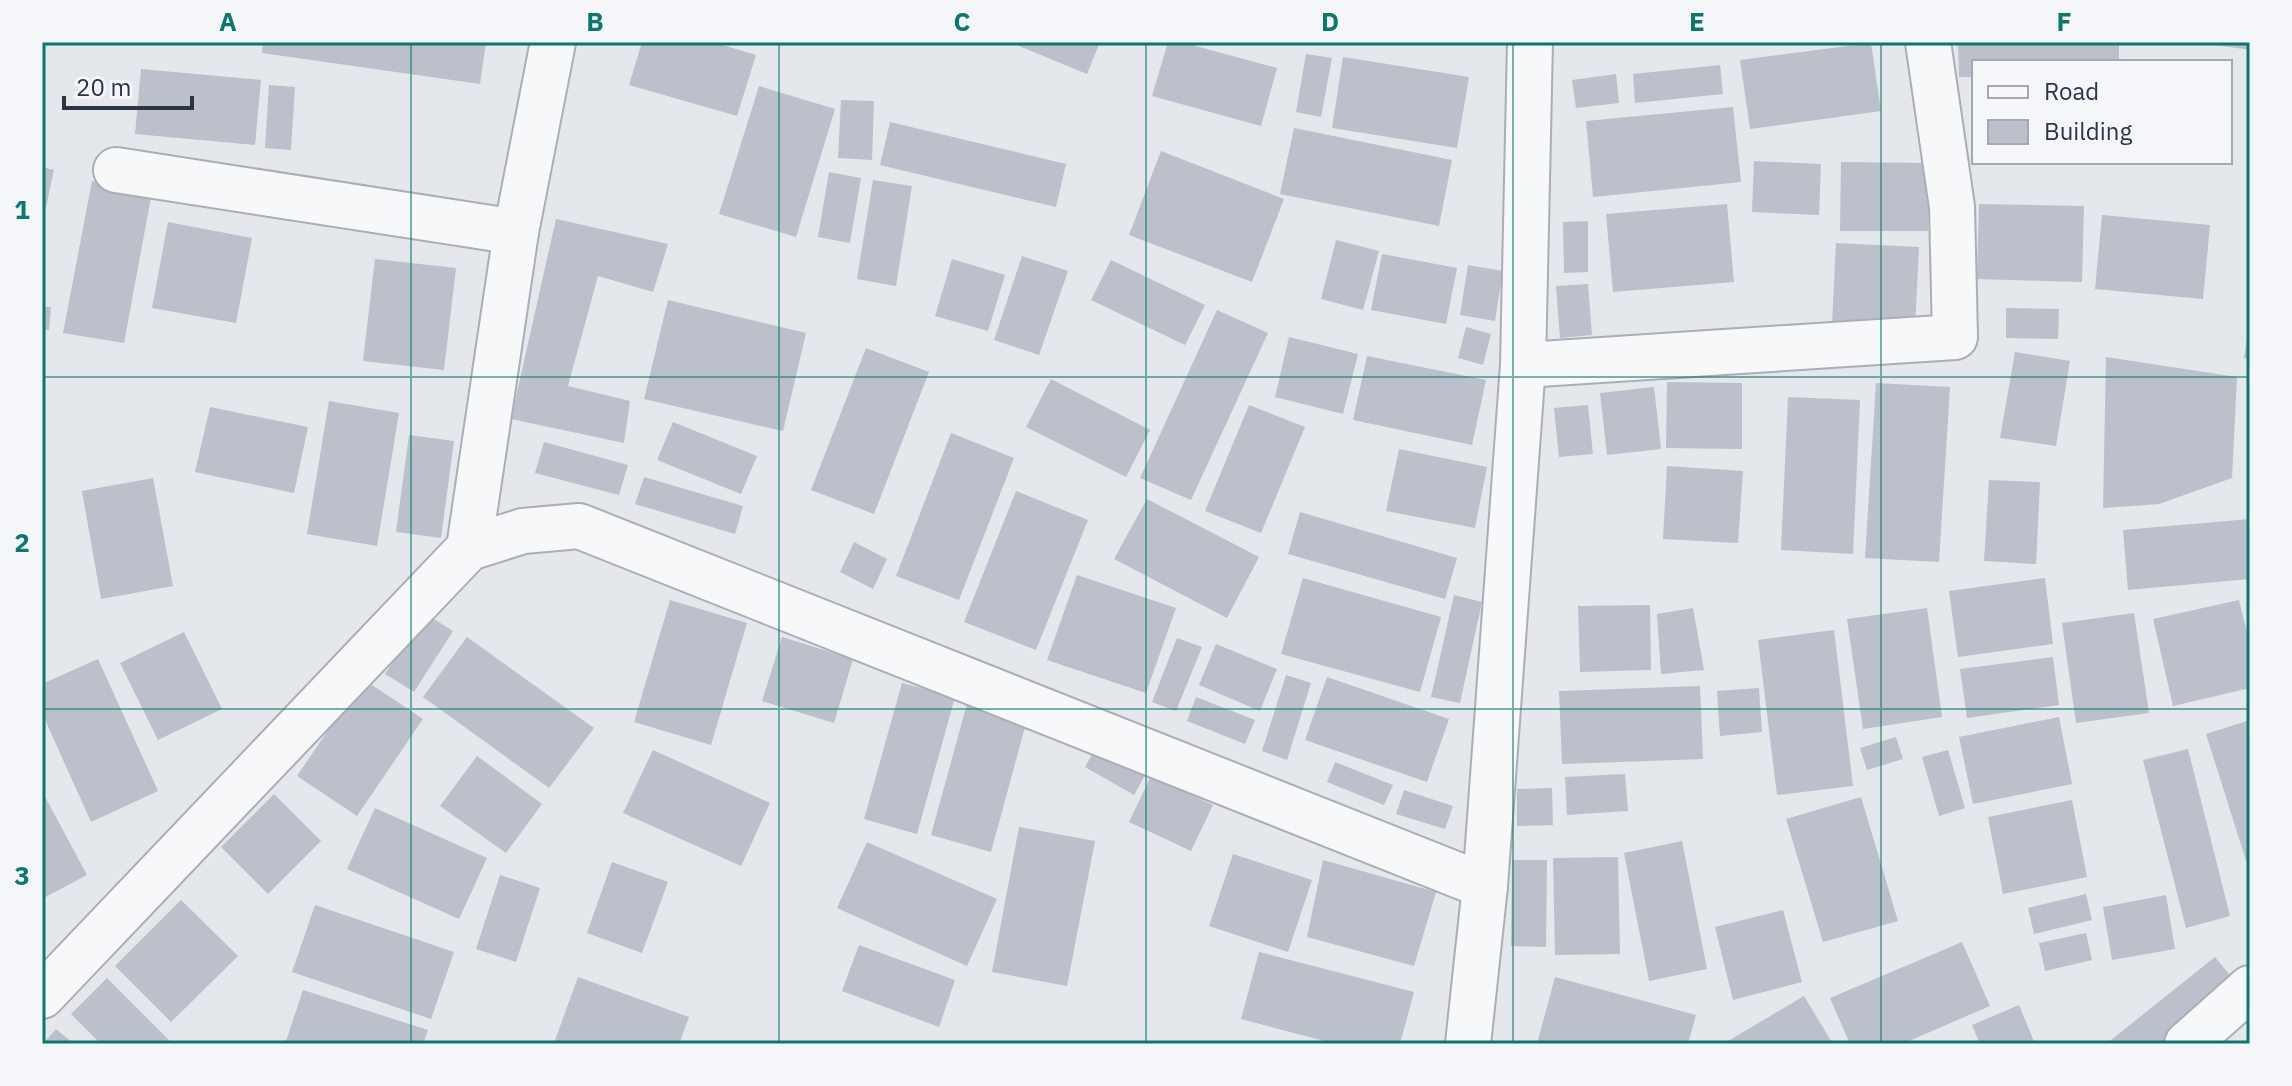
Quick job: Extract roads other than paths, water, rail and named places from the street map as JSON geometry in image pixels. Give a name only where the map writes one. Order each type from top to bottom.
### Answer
[{"type":"street","points":[[469,548],[516,232],[553,42]]},
{"type":"street","points":[[1468,1044],[1485,886],[1523,365],[1530,42]]},
{"type":"street","points":[[1523,365],[1955,337],[1952,207],[1928,42]]},
{"type":"street","points":[[116,170],[516,232]]},
{"type":"street","points":[[42,996],[469,548],[523,531],[579,526],[1485,886]]},
{"type":"street","points":[[2187,1044],[2250,988]]}]
